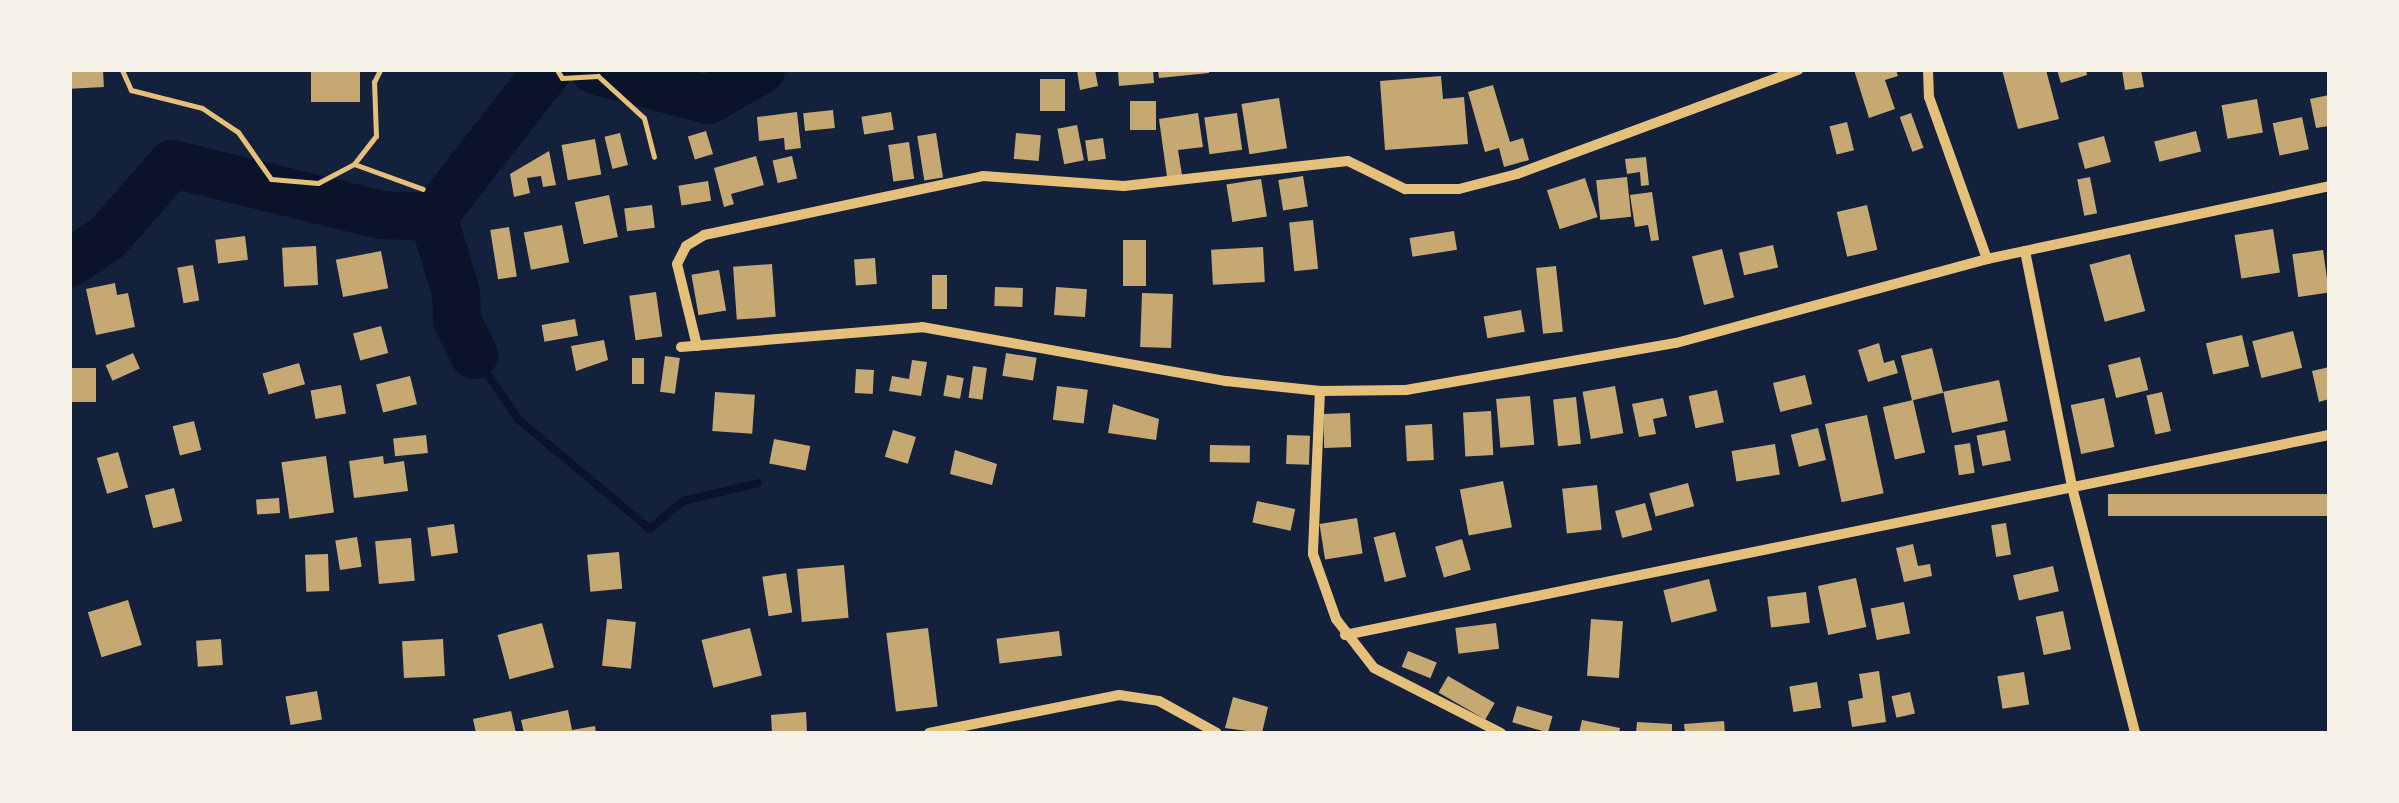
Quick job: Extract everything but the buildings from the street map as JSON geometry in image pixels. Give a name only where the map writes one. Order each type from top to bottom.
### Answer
[{"type":"street","points":[[697,346],[677,264],[686,246],[704,235],[983,176],[1124,186],[1348,160],[1405,189],[1459,188],[1518,174],[1798,70]]},
{"type":"street","points":[[1928,70],[1929,97],[1988,258]]},
{"type":"street","points":[[681,347],[922,327],[1226,381],[1320,391],[1406,390],[1676,342],[1988,258],[2329,186]]},
{"type":"street","points":[[2025,251],[2072,487],[2135,733]]},
{"type":"street","points":[[1320,391],[1313,554],[1345,635],[1374,668],[1501,733]]},
{"type":"street","points":[[1345,635],[2329,435]]},
{"type":"street","points":[[928,733],[1119,695],[1159,701],[1217,733]]},
{"type":"path","points":[[122,70],[131,90],[202,108],[238,132],[272,179],[318,183],[354,164],[376,136],[374,82],[380,70]]},
{"type":"path","points":[[557,70],[562,78],[598,76],[644,118],[654,157]]},
{"type":"path","points":[[354,164],[423,190]]},
{"type":"waterway","points":[[433,217],[548,70]]},
{"type":"waterway","points":[[594,70],[708,100],[761,70]]},
{"type":"waterway","points":[[70,263],[108,237],[172,164],[381,215],[433,217],[456,292],[457,320],[474,355]]},
{"type":"waterway","points":[[474,355],[519,420],[650,529],[683,501],[758,483]]}]
